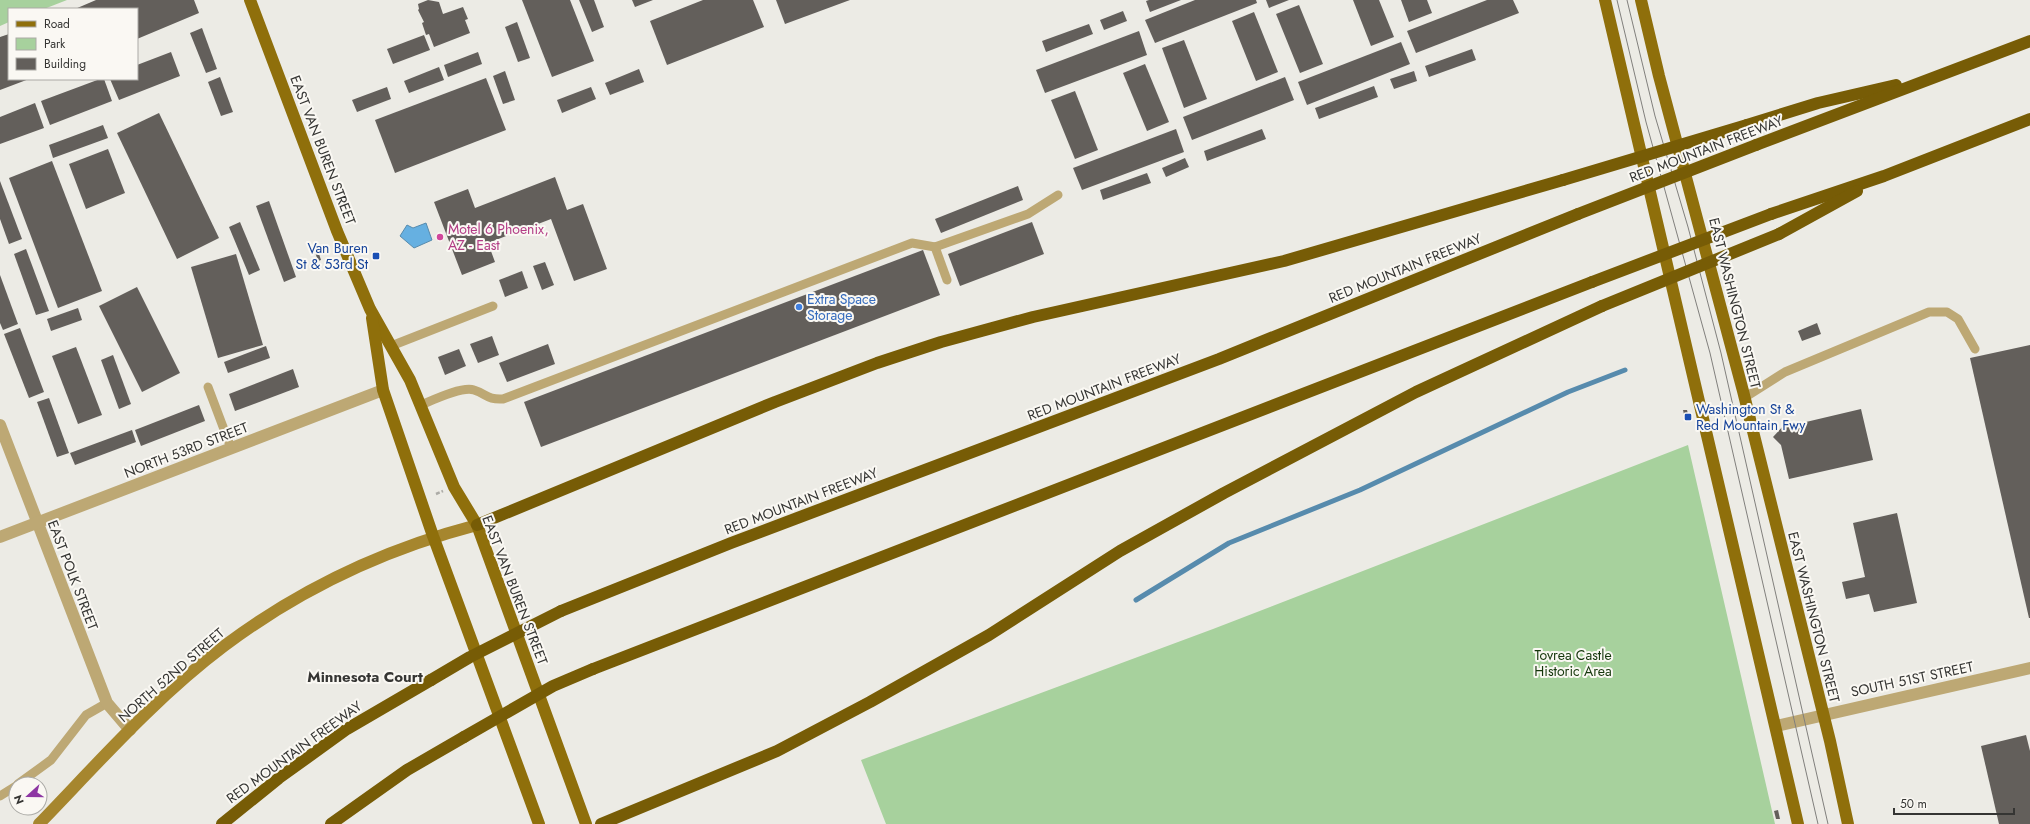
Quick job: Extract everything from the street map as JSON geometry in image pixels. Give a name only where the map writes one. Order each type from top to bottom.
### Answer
[{"type":"highway","name":"RED MOUNTAIN FREEWAY","points":[[222,824],[279,778],[346,729],[470,657],[561,611],[731,543],[1219,359],[1578,214],[2030,41]]},
{"type":"highway","points":[[477,525],[775,402],[876,364],[941,342],[1033,318],[1284,261],[1563,180],[1818,103],[1940,75]]},
{"type":"highway","points":[[331,824],[407,770],[553,686],[592,669],[650,645],[1592,282],[1772,214],[1884,176],[2030,119]]},
{"type":"highway","points":[[601,824],[777,751],[870,702],[989,635],[1120,551],[1224,493],[1416,392],[1602,306],[1779,234],[1884,176]]},
{"type":"main road","name":"EAST VAN BUREN STREET","points":[[250,0],[337,230],[370,309],[410,380],[454,487],[477,525],[586,824]]},
{"type":"main road","points":[[1605,0],[1798,824]]},
{"type":"main road","name":"EAST WASHINGTON STREET","points":[[1641,0],[1659,76],[1716,286],[1823,714],[1848,824]]},
{"type":"main road","name":"EAST VAN BUREN STREET","points":[[370,309],[383,390],[433,536],[539,824]]},
{"type":"main road","name":"NORTH 52ND STREET","points":[[39,824],[130,730],[197,668],[224,646],[274,611],[318,586],[370,561],[433,536],[477,525]]},
{"type":"street","name":"NORTH 53RD STREET","points":[[0,537],[383,390]]},
{"type":"street","name":"EAST POLK STREET","points":[[0,425],[4,445],[37,524],[107,703],[130,730]]},
{"type":"street","name":"SOUTH 51ST STREET","points":[[1776,726],[1823,714],[2030,668]]},
{"type":"lane","points":[[420,405],[463,390],[474,390],[486,398],[504,399],[912,243],[935,247],[1028,214],[1058,195]]},
{"type":"lane","points":[[935,247],[947,280]]},
{"type":"lane","points":[[391,346],[493,306]]},
{"type":"lane","points":[[1744,398],[1785,372],[1929,312],[1947,312],[1958,319],[1976,349]]},
{"type":"lane","points":[[208,387],[231,448]]},
{"type":"lane","points":[[29,776],[51,760],[86,715],[107,703]]},
{"type":"green space","points":[[0,0],[67,0],[47,8],[8,8],[8,22],[0,26]]},
{"type":"green space","name":"Tovrea Castle Historic Area","points":[[1688,445],[1775,824],[886,824],[861,760],[1213,629]]},
{"type":"water","points":[[426,223],[432,240],[414,248],[400,236],[407,225],[413,228]]},
{"type":"building","points":[[96,0],[194,0],[199,13],[138,39],[138,8],[77,8]]},
{"type":"building","points":[[428,0],[439,2],[443,14],[463,7],[468,19],[465,20],[470,33],[434,47],[429,34],[426,35],[422,23],[424,22],[418,10],[418,4]]},
{"type":"building","points":[[522,0],[570,0],[594,61],[552,77]]},
{"type":"building","points":[[579,0],[594,0],[604,27],[592,32]]},
{"type":"building","points":[[632,0],[653,0],[635,7]]},
{"type":"building","points":[[703,0],[753,0],[764,27],[667,65],[650,21]]},
{"type":"building","points":[[776,0],[850,0],[785,24]]},
{"type":"building","points":[[1181,0],[1150,12],[1146,1]]},
{"type":"building","points":[[1195,0],[1256,0],[1257,3],[1155,43],[1145,20]]},
{"type":"building","points":[[1266,0],[1289,0],[1269,8]]},
{"type":"building","points":[[1353,0],[1379,0],[1394,37],[1371,46]]},
{"type":"building","points":[[1401,0],[1427,0],[1432,13],[1409,22]]},
{"type":"building","points":[[1487,0],[1513,0],[1519,13],[1416,53],[1407,31]]},
{"type":"building","points":[[1299,5],[1323,64],[1300,73],[1276,14]]},
{"type":"building","points":[[1123,11],[1127,21],[1104,30],[1100,20]]},
{"type":"building","points":[[1254,12],[1278,72],[1256,81],[1232,21]]},
{"type":"building","points":[[517,22],[530,58],[518,62],[505,27]]},
{"type":"building","points":[[1089,24],[1093,34],[1046,52],[1042,41]]},
{"type":"building","points":[[202,28],[217,69],[206,73],[190,33]]},
{"type":"building","points":[[1139,31],[1147,55],[1045,93],[1036,70]]},
{"type":"building","points":[[8,34],[8,80],[26,80],[0,90],[0,37]]},
{"type":"building","points":[[424,35],[430,50],[393,64],[387,49]]},
{"type":"building","points":[[1184,40],[1207,99],[1184,108],[1162,48]]},
{"type":"building","points":[[1401,42],[1410,64],[1307,105],[1298,82]]},
{"type":"building","points":[[1472,49],[1476,60],[1429,77],[1425,66]]},
{"type":"building","points":[[171,52],[180,76],[119,100],[110,80],[138,80],[138,65]]},
{"type":"building","points":[[478,52],[482,64],[448,77],[444,65]]},
{"type":"building","points":[[1145,64],[1169,122],[1147,131],[1123,73]]},
{"type":"building","points":[[439,67],[444,80],[409,93],[404,81]]},
{"type":"building","points":[[639,69],[644,82],[610,95],[605,83]]},
{"type":"building","points":[[505,71],[515,100],[503,104],[493,76]]},
{"type":"building","points":[[1414,71],[1417,81],[1394,89],[1390,79]]},
{"type":"building","points":[[220,77],[233,112],[221,116],[208,82]]},
{"type":"building","points":[[1285,77],[1294,100],[1192,140],[1183,117]]},
{"type":"building","points":[[486,78],[506,130],[395,173],[375,120]]},
{"type":"building","points":[[97,80],[104,80],[112,101],[50,125],[41,101]]},
{"type":"building","points":[[1374,86],[1378,97],[1319,119],[1315,108]]},
{"type":"building","points":[[387,87],[391,99],[357,112],[352,100]]},
{"type":"building","points":[[591,87],[596,99],[562,113],[557,100]]},
{"type":"building","points":[[1075,91],[1098,150],[1075,159],[1051,100]]},
{"type":"building","points":[[35,103],[44,128],[0,144],[0,117]]},
{"type":"building","points":[[159,113],[219,238],[177,259],[117,133]]},
{"type":"building","points":[[103,125],[108,138],[53,158],[49,145]]},
{"type":"building","points":[[1176,129],[1184,152],[1082,190],[1073,168]]},
{"type":"building","points":[[1262,129],[1266,139],[1207,161],[1204,151]]},
{"type":"building","points":[[108,149],[125,193],[86,209],[69,164]]},
{"type":"building","points":[[1185,158],[1189,167],[1166,177],[1162,168]]},
{"type":"building","points":[[52,161],[102,291],[58,308],[9,178]]},
{"type":"building","points":[[1147,173],[1151,183],[1103,200],[1100,190]]},
{"type":"building","points":[[555,177],[567,210],[583,204],[607,269],[574,281],[551,219],[488,243],[495,262],[462,275],[434,202],[468,189],[475,208]]},
{"type":"building","points":[[0,181],[22,239],[9,244],[0,219]]},
{"type":"building","points":[[1018,186],[1023,200],[941,233],[935,219]]},
{"type":"building","points":[[269,201],[296,277],[284,282],[256,206]]},
{"type":"building","points":[[240,222],[260,270],[249,275],[229,227]]},
{"type":"building","points":[[1032,222],[1044,254],[960,286],[948,254]]},
{"type":"building","points":[[26,249],[49,311],[36,315],[14,254]]},
{"type":"building","points":[[923,250],[940,295],[541,447],[524,402]]},
{"type":"building","points":[[318,251],[321,260],[318,261],[315,252]]},
{"type":"building","points":[[236,254],[263,345],[218,358],[191,267]]},
{"type":"building","points":[[545,262],[554,285],[542,290],[533,266]]},
{"type":"building","points":[[522,271],[528,288],[505,297],[499,280]]},
{"type":"building","points":[[0,275],[18,324],[3,330],[0,323]]},
{"type":"building","points":[[137,287],[180,373],[142,392],[99,306]]},
{"type":"building","points":[[78,308],[82,320],[51,331],[47,319]]},
{"type":"building","points":[[1817,323],[1821,334],[1802,341],[1798,331]]},
{"type":"building","points":[[20,328],[44,392],[29,398],[4,334]]},
{"type":"building","points":[[492,336],[499,355],[478,363],[470,344]]},
{"type":"building","points":[[548,344],[555,364],[507,382],[499,363]]},
{"type":"building","points":[[2030,345],[2030,618],[2029,618],[1970,358]]},
{"type":"building","points":[[266,346],[270,358],[228,373],[224,362]]},
{"type":"building","points":[[76,347],[102,415],[78,424],[52,356]]},
{"type":"building","points":[[459,349],[466,366],[445,375],[438,357]]},
{"type":"building","points":[[113,355],[131,404],[119,409],[101,360]]},
{"type":"building","points":[[293,369],[299,387],[235,411],[229,394]]},
{"type":"building","points":[[49,398],[69,453],[57,457],[37,402]]},
{"type":"building","points":[[199,405],[205,421],[141,446],[135,430]]},
{"type":"building","points":[[1861,409],[1873,460],[1789,479],[1781,445],[1773,437],[1785,424],[1789,426]]},
{"type":"building","points":[[1683,410],[1687,410],[1689,418],[1685,419]]},
{"type":"building","points":[[132,430],[136,442],[75,465],[70,453]]},
{"type":"building","points":[[1897,513],[1917,603],[1874,612],[1869,594],[1846,599],[1842,582],[1865,577],[1853,523]]},
{"type":"building","points":[[2026,735],[2030,751],[2030,824],[1999,824],[1981,746]]},
{"type":"building","points":[[1778,810],[1780,819],[1776,819],[1774,811]]},
{"type":"waterway","points":[[1136,600],[1229,543],[1360,490],[1568,392],[1625,370]]},
{"type":"tram line","points":[[1617,0],[1646,122],[1710,353],[1818,824]]},
{"type":"tram line","points":[[1627,0],[1655,116],[1688,227],[1721,353],[1828,824]]},
{"type":"place","name":"Motel 6 Phoenix, AZ - East","points":[[440,237]]},
{"type":"place","name":"Van Buren St & 53rd St","points":[[376,256]]},
{"type":"place","name":"Extra Space Storage","points":[[799,307]]},
{"type":"place","name":"Washington St & Red Mountain Fwy","points":[[1688,417]]},
{"type":"district","name":"Minnesota Court","points":[[365,677]]}]
